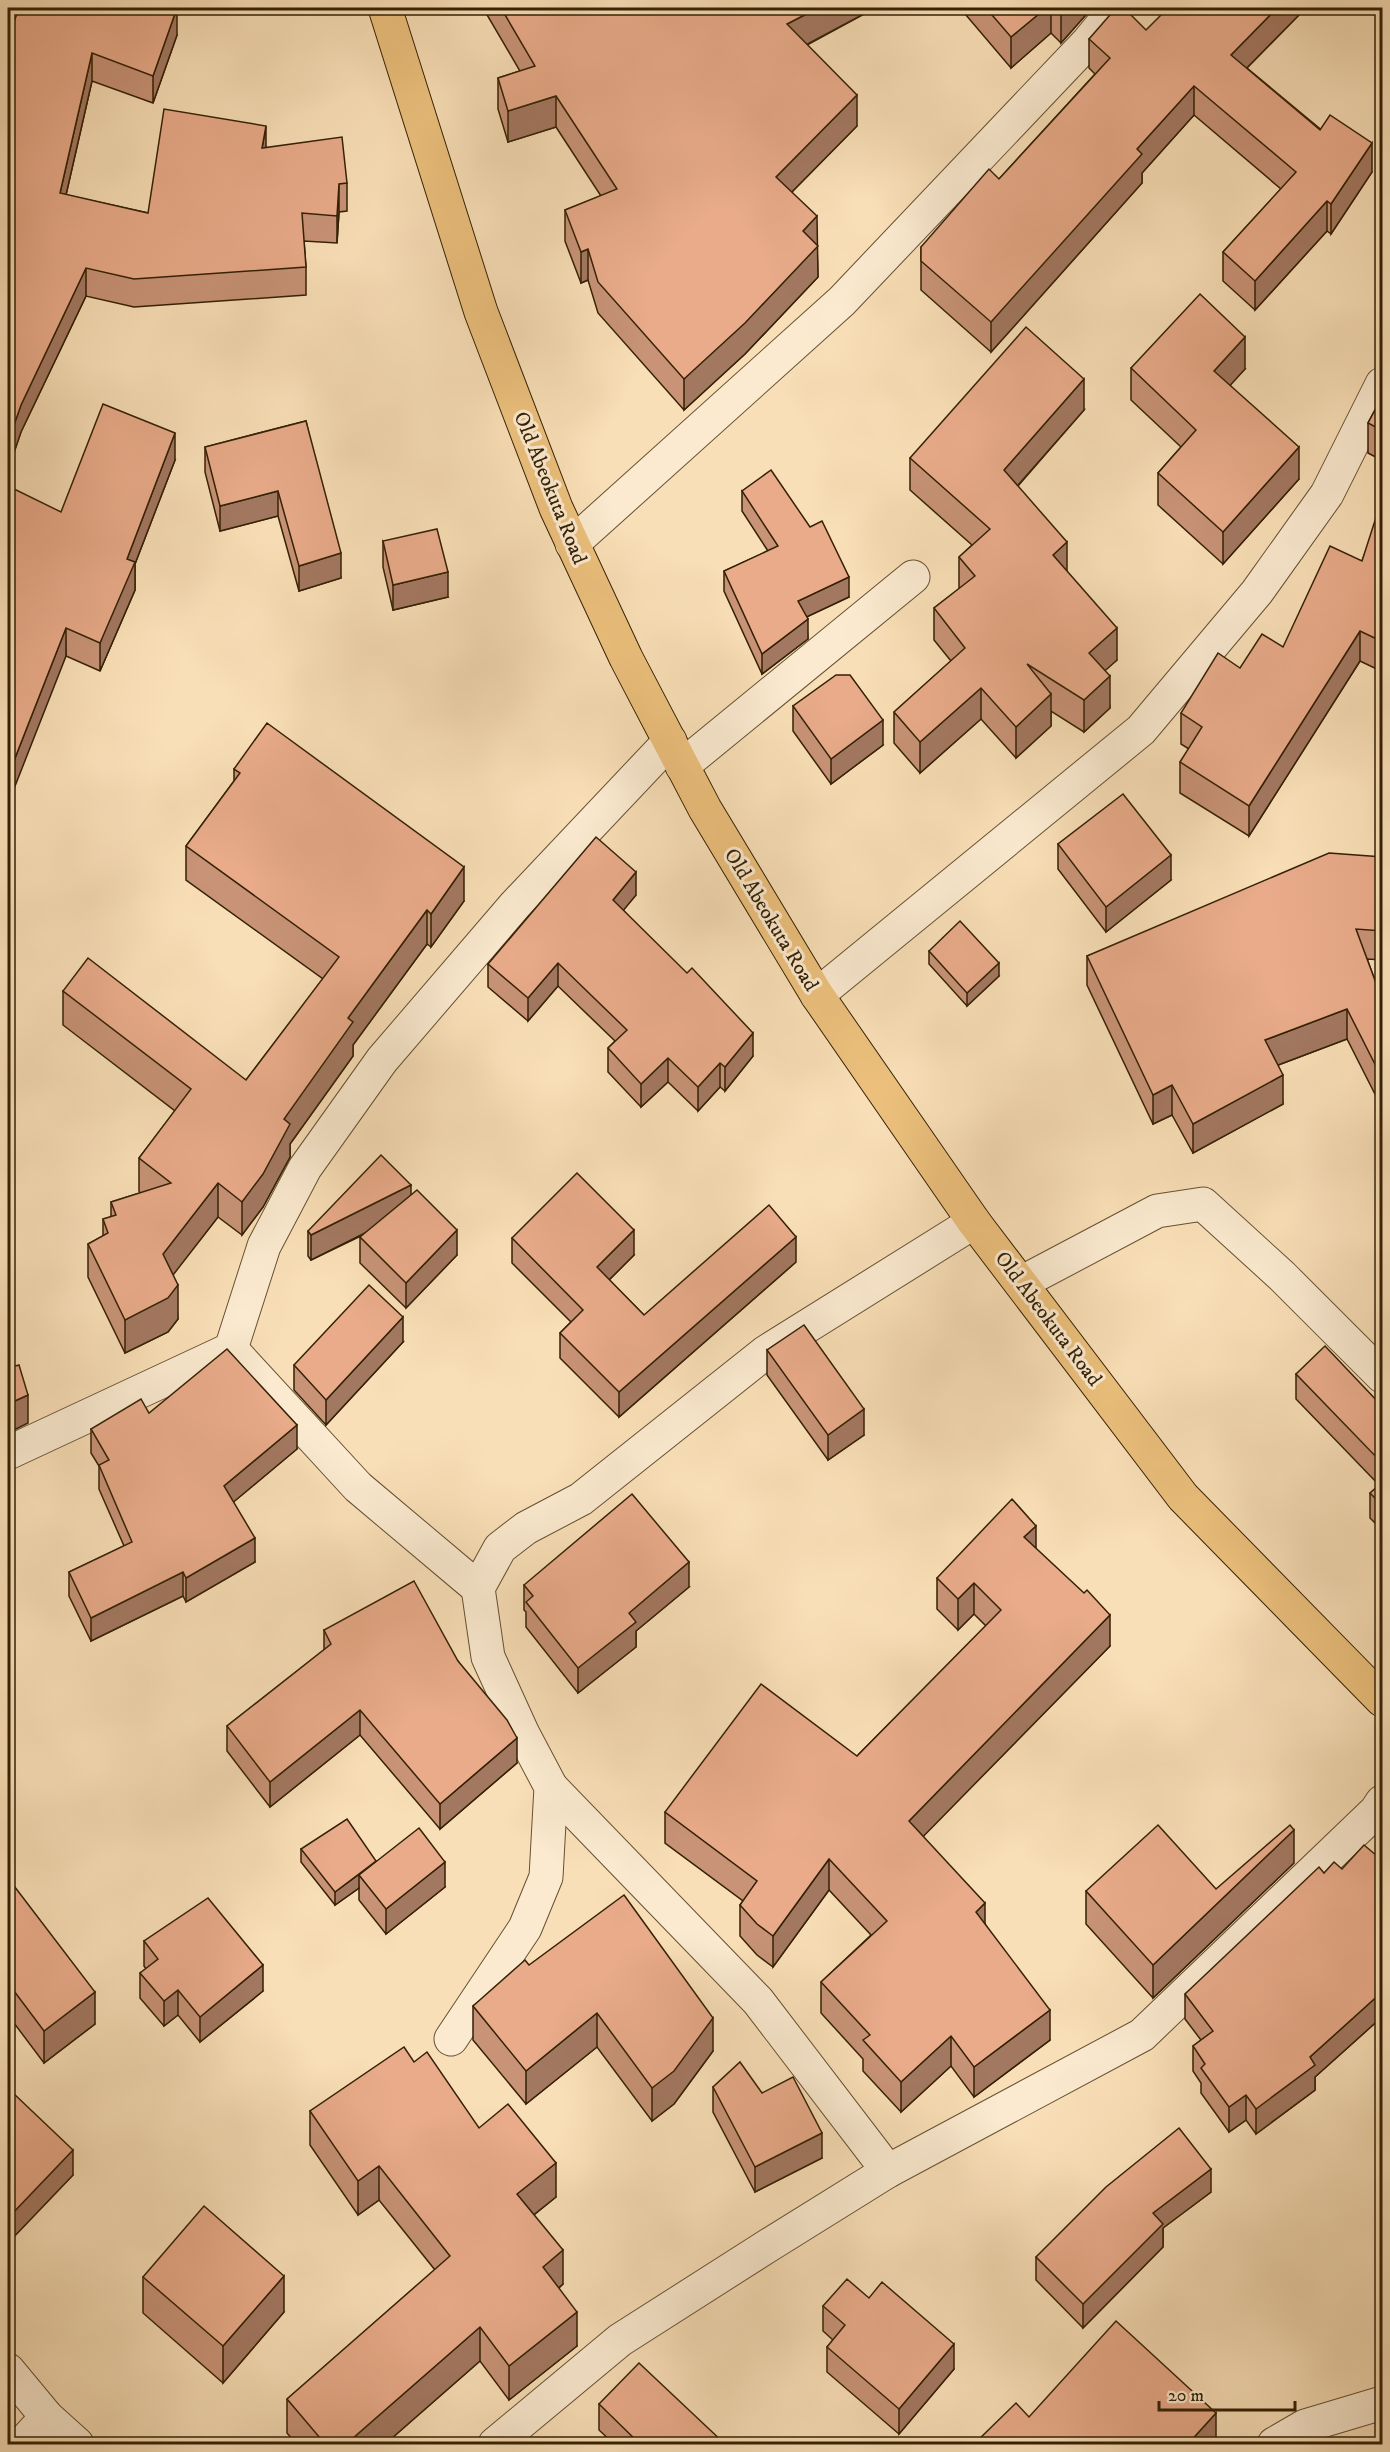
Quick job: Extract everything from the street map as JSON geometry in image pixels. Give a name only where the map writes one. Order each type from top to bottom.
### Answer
[{"type":"highway","name":"Old Abeokuta Road","points":[[385,8],[481,312],[556,508],[705,809],[817,995],[974,1222],[1184,1497],[1383,1700]]},
{"type":"street","points":[[572,544],[842,301],[1080,51],[1116,8]]},
{"type":"street","points":[[817,995],[1140,730],[1257,592],[1327,494],[1383,384]]},
{"type":"street","points":[[8,1453],[231,1349],[264,1246],[305,1168],[382,1060],[515,905],[676,754],[913,577]]},
{"type":"street","points":[[1021,1283],[1158,1211],[1203,1204],[1282,1276],[1383,1376]]},
{"type":"street","points":[[888,2170],[758,2001],[551,1787],[522,1734],[488,1657],[478,1588],[500,1548],[526,1528],[581,1499],[766,1352],[974,1222]]},
{"type":"street","points":[[231,1349],[358,1487],[478,1588]]},
{"type":"street","points":[[451,2039],[525,1928],[546,1877],[551,1787]]},
{"type":"street","points":[[495,2445],[620,2340],[888,2170],[1142,2035],[1383,1802]]},
{"type":"street","points":[[8,2370],[47,2417],[77,2445]]},
{"type":"street","points":[[1274,2445],[1305,2426],[1383,2403]]},
{"type":"street","points":[[21,2445],[47,2417]]},
{"type":"building","points":[[19,8],[177,8],[153,76],[92,53],[60,193],[148,213],[164,109],[266,126],[262,148],[342,137],[347,183],[339,184],[337,216],[302,213],[306,267],[134,279],[86,268],[21,405],[8,442],[8,39]]},
{"type":"building","points":[[501,8],[818,8],[787,24],[857,95],[776,177],[817,216],[803,231],[818,246],[745,323],[684,379],[598,282],[588,249],[581,252],[565,210],[617,189],[556,96],[508,111],[498,78],[535,66]]},
{"type":"building","points":[[986,8],[1046,8],[1011,37]]},
{"type":"building","points":[[1116,8],[1124,8],[1146,30],[1168,8],[1277,8],[1231,55],[1320,130],[1330,115],[1372,143],[1331,204],[1327,201],[1255,281],[1223,252],[1296,172],[1194,86],[1137,149],[1142,154],[991,322],[921,261],[921,247],[989,169],[999,179],[1110,58],[1089,39]]},
{"type":"building","points":[[1200,294],[1245,337],[1214,371],[1299,447],[1223,532],[1158,473],[1196,430],[1131,368]]},
{"type":"building","points":[[1026,327],[1084,379],[1004,470],[1067,542],[1053,555],[1117,628],[1089,653],[1110,676],[1084,700],[1027,664],[1051,694],[1016,727],[981,688],[920,742],[894,712],[965,648],[934,608],[975,576],[959,557],[990,529],[910,458]]},
{"type":"building","points":[[1383,395],[1383,431],[1368,423]]},
{"type":"building","points":[[103,404],[175,433],[127,559],[135,562],[100,643],[66,628],[8,776],[8,486],[61,512]]},
{"type":"building","points":[[306,421],[341,553],[299,566],[278,491],[220,506],[205,447]]},
{"type":"building","points":[[771,470],[810,527],[822,521],[849,577],[798,601],[808,619],[762,654],[724,571],[778,546],[742,491]]},
{"type":"building","points":[[1380,505],[1383,506],[1383,642],[1360,631],[1249,806],[1180,762],[1202,727],[1181,713],[1218,653],[1240,668],[1262,634],[1283,647],[1330,546],[1362,561]]},
{"type":"building","points":[[437,529],[448,572],[393,585],[383,541]]},
{"type":"building","points":[[836,675],[850,675],[883,720],[831,759],[793,706]]},
{"type":"building","points":[[267,723],[464,867],[431,914],[427,910],[348,1018],[353,1022],[284,1119],[290,1124],[263,1174],[242,1202],[218,1183],[163,1254],[178,1285],[168,1298],[125,1320],[88,1244],[108,1233],[103,1219],[116,1215],[111,1202],[171,1183],[139,1158],[191,1089],[63,991],[88,958],[246,1080],[339,957],[186,846],[240,773],[234,769]]},
{"type":"building","points":[[1123,794],[1171,855],[1106,907],[1058,844]]},
{"type":"building","points":[[596,837],[636,872],[613,900],[687,973],[692,968],[753,1033],[725,1067],[720,1063],[698,1087],[668,1058],[641,1084],[608,1048],[627,1030],[558,963],[528,998],[488,964]]},
{"type":"building","points":[[1329,853],[1383,857],[1383,931],[1356,929],[1383,1002],[1383,1080],[1347,1009],[1265,1040],[1283,1075],[1193,1124],[1172,1085],[1153,1095],[1087,956]]},
{"type":"building","points":[[960,921],[999,963],[967,993],[929,951]]},
{"type":"building","points":[[381,1155],[411,1185],[311,1235],[308,1231]]},
{"type":"building","points":[[577,1173],[634,1230],[597,1267],[644,1315],[769,1205],[796,1237],[619,1392],[560,1333],[583,1310],[512,1238]]},
{"type":"building","points":[[417,1190],[457,1230],[406,1283],[360,1237]]},
{"type":"building","points":[[369,1285],[403,1317],[326,1400],[294,1365]]},
{"type":"building","points":[[804,1325],[864,1409],[828,1435],[767,1350]]},
{"type":"building","points":[[1325,1346],[1381,1405],[1383,1404],[1383,1464],[1296,1374]]},
{"type":"building","points":[[227,1349],[297,1425],[224,1486],[255,1538],[186,1578],[183,1572],[91,1618],[69,1572],[132,1542],[99,1465],[109,1460],[91,1429],[141,1399],[149,1413]]},
{"type":"building","points":[[19,1365],[28,1395],[8,1404],[8,1368]]},
{"type":"building","points":[[1383,1482],[1383,1506],[1370,1493]]},
{"type":"building","points":[[632,1494],[689,1562],[629,1613],[636,1622],[578,1668],[526,1602],[533,1596],[524,1585]]},
{"type":"building","points":[[1012,1499],[1036,1526],[1024,1537],[1084,1593],[1087,1590],[1110,1615],[909,1821],[985,1903],[976,1912],[1050,2010],[974,2067],[951,2036],[901,2082],[863,2040],[870,2035],[821,1982],[887,1921],[829,1859],[773,1936],[757,1924],[740,1905],[757,1881],[665,1812],[761,1684],[857,1756],[1001,1610],[974,1583],[958,1599],[937,1578]]},
{"type":"building","points":[[414,1581],[458,1661],[507,1720],[517,1738],[440,1804],[360,1710],[270,1782],[227,1726],[331,1644],[324,1630]]},
{"type":"building","points":[[347,1819],[376,1861],[335,1892],[301,1849]]},
{"type":"building","points":[[1158,1825],[1216,1889],[1290,1825],[1294,1830],[1153,1965],[1086,1891]]},
{"type":"building","points":[[419,1828],[445,1862],[386,1909],[359,1875]]},
{"type":"building","points":[[1364,1845],[1383,1861],[1383,1991],[1310,2057],[1315,2065],[1256,2109],[1246,2095],[1229,2107],[1201,2068],[1205,2064],[1193,2046],[1213,2031],[1185,1994],[1319,1867],[1324,1873],[1334,1862],[1342,1869]]},
{"type":"building","points":[[8,1878],[95,1992],[44,2031],[8,1983]]},
{"type":"building","points":[[624,1895],[713,2018],[674,2071],[652,2088],[597,2013],[526,2071],[473,2006],[525,1960],[529,1965]]},
{"type":"building","points":[[208,1898],[263,1965],[200,2017],[178,1990],[164,2001],[140,1973],[158,1959],[144,1941]]},
{"type":"building","points":[[404,2047],[414,2062],[427,2052],[479,2128],[508,2104],[556,2163],[517,2194],[563,2250],[543,2267],[577,2312],[509,2366],[480,2327],[345,2445],[326,2445],[287,2399],[450,2256],[379,2166],[358,2181],[310,2111]]},
{"type":"building","points":[[740,2062],[762,2093],[793,2077],[822,2133],[755,2167],[713,2087]]},
{"type":"building","points":[[12,2092],[73,2150],[8,2218],[8,2097]]},
{"type":"building","points":[[1179,2128],[1211,2169],[1153,2213],[1163,2224],[1083,2304],[1036,2257],[1106,2187]]},
{"type":"building","points":[[204,2206],[284,2276],[223,2346],[143,2277]]},
{"type":"building","points":[[847,2279],[869,2298],[882,2282],[954,2344],[899,2409],[827,2347],[845,2325],[823,2306]]},
{"type":"building","points":[[1116,2321],[1216,2413],[1187,2445],[973,2445],[1016,2403],[1029,2417]]},
{"type":"building","points":[[639,2363],[726,2445],[641,2445],[599,2404]]}]
